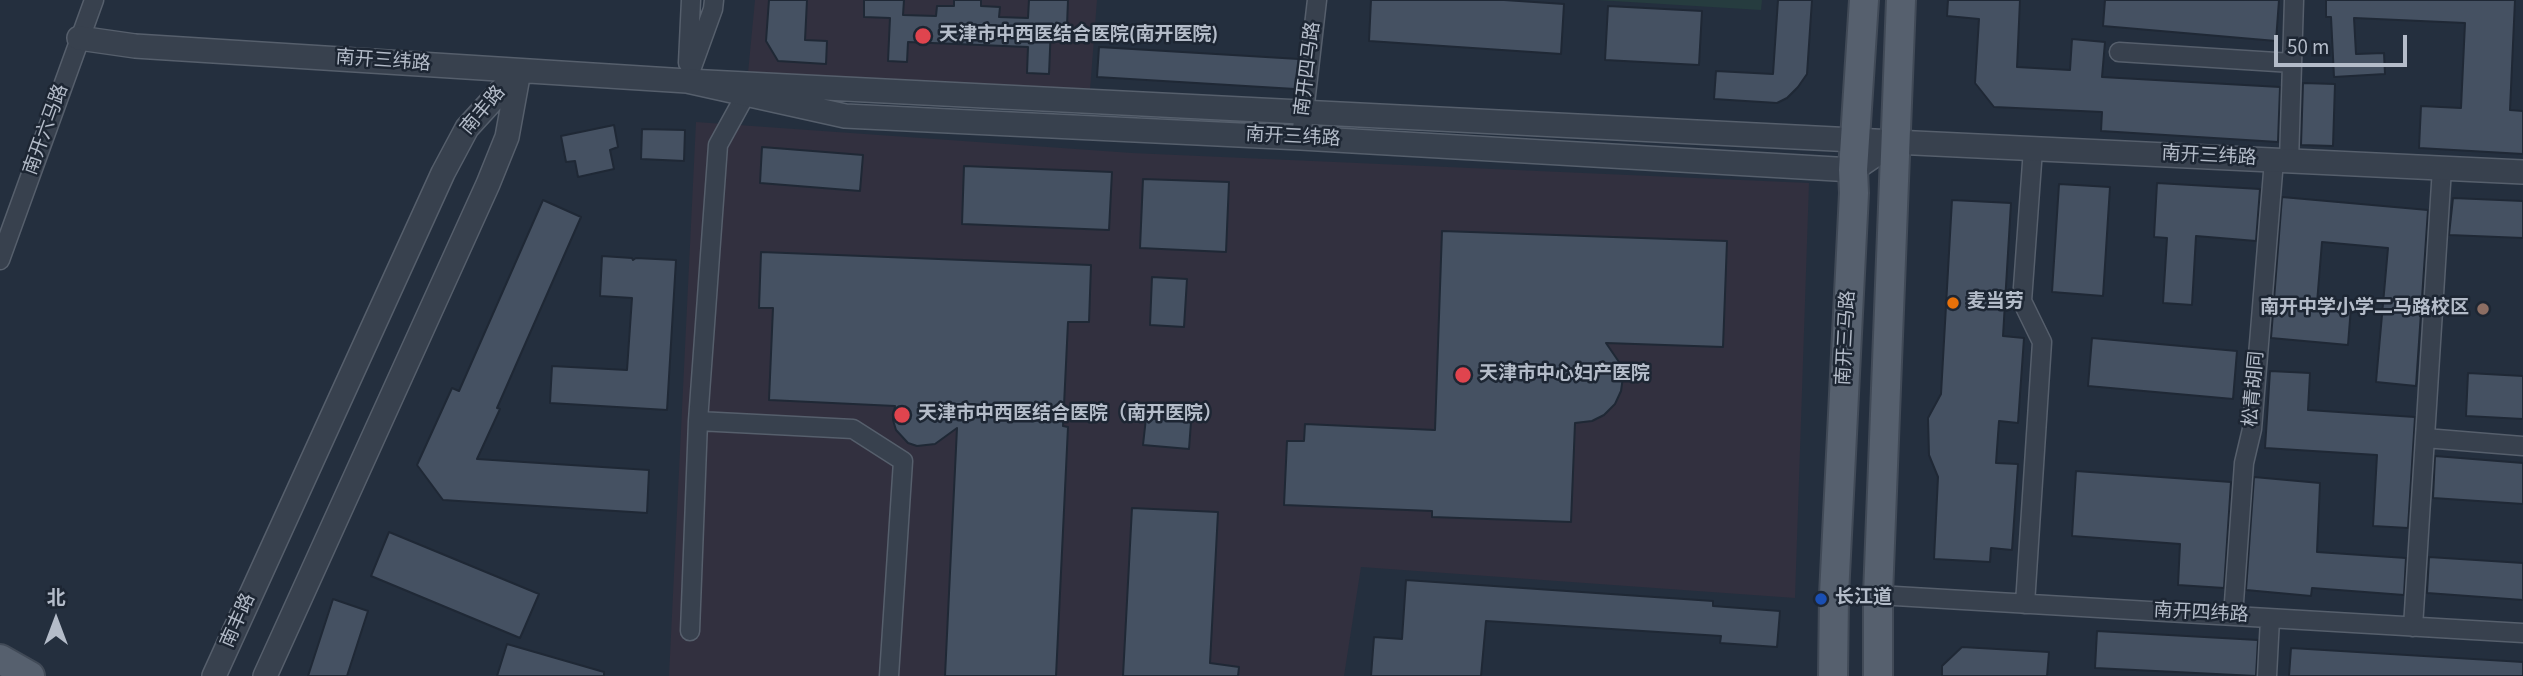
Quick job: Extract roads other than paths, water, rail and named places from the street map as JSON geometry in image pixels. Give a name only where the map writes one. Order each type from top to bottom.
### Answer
[{"type":"main road","name":"南开三马路","points":[[1833,676],[1834,596],[1853,220],[1853,170],[1864,0]]},
{"type":"main road","name":"南开三马路","points":[[1878,676],[1878,595],[1901,0]]},
{"type":"main road","points":[[0,659],[30,676]]},
{"type":"street","name":"南开六马路","points":[[0,260],[94,0]]},
{"type":"street","points":[[687,81],[691,0]]},
{"type":"street","points":[[687,81],[714,0]]},
{"type":"street","name":"南开四马路","points":[[1301,138],[1317,0]]},
{"type":"street","name":"松青胡同","points":[[2233,616],[2244,463],[2252,429],[2292,63],[2294,0]]},
{"type":"street","name":"南开三纬路","points":[[79,38],[135,46],[687,81],[1855,141],[2523,172]]},
{"type":"street","points":[[2119,52],[2292,63]]},
{"type":"street","name":"南丰路","points":[[214,676],[443,173],[467,128],[519,71]]},
{"type":"street","name":"南丰路","points":[[265,676],[488,184],[507,137],[519,71]]},
{"type":"street","name":"南开三纬路","points":[[687,81],[845,116],[1301,138],[1853,170]]},
{"type":"street","points":[[690,631],[698,421],[718,145],[746,94]]},
{"type":"street","points":[[1853,170],[1894,142]]},
{"type":"street","points":[[2025,604],[2042,342],[2022,301],[2033,149]]},
{"type":"street","points":[[2413,627],[2442,168]]},
{"type":"street","points":[[698,421],[853,429],[903,461],[889,676]]},
{"type":"street","points":[[2425,438],[2523,446]]},
{"type":"street","name":"南开四纬路","points":[[1878,595],[2523,633]]},
{"type":"street","points":[[2267,676],[2270,619]]},
{"type":"place","name":"天津市中西医结合医院(南开医院)","points":[[923,36]]},
{"type":"place","name":"麦当劳","points":[[1953,303]]},
{"type":"place","name":"南开中学小学二马路校区","points":[[2483,309]]},
{"type":"place","name":"天津市中心妇产医院","points":[[1463,375]]},
{"type":"place","name":"天津市中西医结合医院（南开医院）","points":[[902,415]]},
{"type":"place","name":"长江道","points":[[1821,599]]}]
